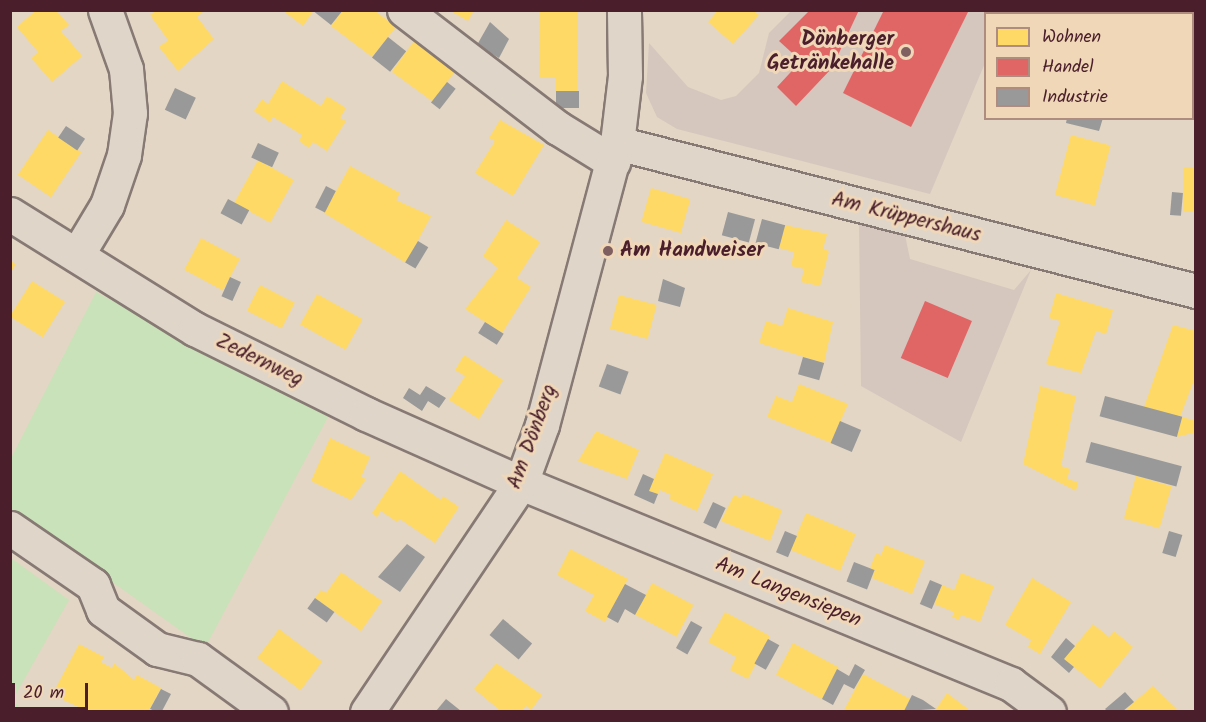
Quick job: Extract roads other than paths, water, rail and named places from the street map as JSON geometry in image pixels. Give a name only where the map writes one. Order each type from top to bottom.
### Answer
[{"type":"street","points":[[77,255],[107,205],[124,155],[130,113],[126,69],[105,10]]},
{"type":"street","points":[[404,10],[558,128],[615,152]]},
{"type":"street","name":"Am Dönberg","points":[[367,711],[521,483],[542,425],[615,152],[625,76],[624,10]]},
{"type":"street","name":"Am Krüppershaus","points":[[615,152],[1196,291]]},
{"type":"street","name":"Zedernweg","points":[[10,214],[195,329],[366,414],[521,483]]},
{"type":"street","name":"Am Langensiepen","points":[[521,483],[1011,684],[1049,711]]},
{"type":"street","points":[[10,528],[93,585],[103,610],[157,649],[198,659],[271,711]]},
{"type":"place","name":"Dönberger Getränkehalle","points":[[906,52]]},
{"type":"place","name":"Am Handweiser","points":[[608,251]]}]
